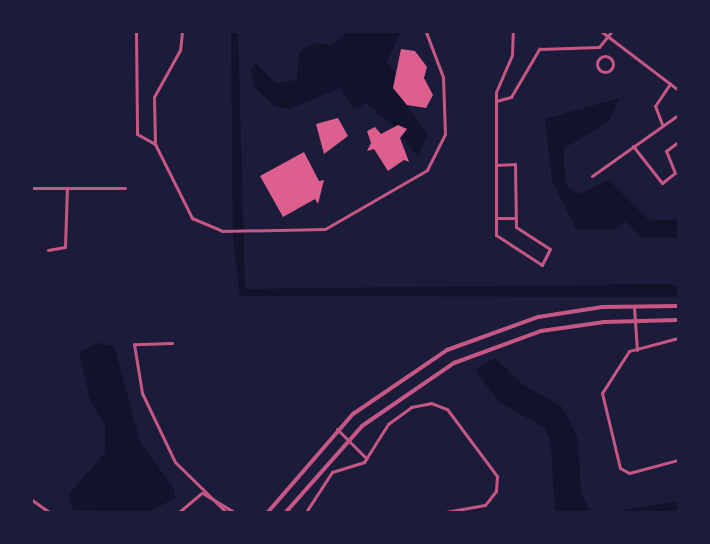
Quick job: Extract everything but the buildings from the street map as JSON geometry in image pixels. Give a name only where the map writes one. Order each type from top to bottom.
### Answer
[{"type":"street","points":[[136,32],[137,134],[155,144]]},
{"type":"street","points":[[182,32],[178,54],[154,98],[155,144],[194,221],[211,230],[231,231],[325,229],[426,170],[445,134],[443,77],[426,32]]},
{"type":"street","points":[[496,165],[515,164],[516,218],[520,232],[550,249],[542,265],[499,241],[496,218],[496,165],[496,101],[512,55],[513,32]]},
{"type":"street","points":[[602,32],[678,90]]},
{"type":"street","points":[[496,101],[511,97],[539,49],[600,45],[611,32]]},
{"type":"street","points":[[600,45],[601,57],[598,68],[608,71],[611,59],[601,57]]},
{"type":"street","points":[[663,124],[655,106],[670,84]]},
{"type":"street","points":[[592,176],[678,115]]},
{"type":"street","points":[[633,146],[662,183],[675,173],[666,151],[678,142]]},
{"type":"street","points":[[32,188],[125,188]]},
{"type":"street","points":[[48,250],[65,247],[67,188]]},
{"type":"street","points":[[496,218],[516,218]]},
{"type":"street","points":[[268,513],[337,429],[403,375],[478,336],[538,317],[634,306],[678,306]]},
{"type":"street","points":[[634,306],[637,350]]},
{"type":"street","points":[[286,513],[346,440],[404,394],[475,353],[541,331],[634,321],[678,320]]},
{"type":"street","points":[[678,338],[637,350],[618,362],[602,393],[615,463],[629,473],[678,460]]},
{"type":"street","points":[[172,343],[134,344],[139,381],[164,446],[202,493],[226,513]]},
{"type":"street","points":[[306,513],[332,471],[367,459],[388,424],[411,407],[431,403],[447,409],[495,470],[497,483],[482,507],[446,513]]},
{"type":"street","points":[[337,429],[367,459]]},
{"type":"street","points":[[179,513],[202,493]]},
{"type":"street","points":[[202,493],[234,513]]},
{"type":"street","points":[[32,500],[49,513]]},
{"type":"shaded area","points":[[231,32],[238,32],[245,289],[667,284],[678,286],[678,297],[240,296],[233,238]]},
{"type":"shaded area","points":[[347,32],[401,32],[386,62],[395,72],[393,88],[428,134],[418,156],[402,138],[406,126],[394,127],[366,103],[354,110],[340,88],[289,109],[274,106],[255,88],[251,71],[256,63],[276,83],[297,80],[299,52],[315,43],[332,45]]},
{"type":"shaded area","points":[[620,98],[608,122],[563,149],[566,185],[578,194],[609,180],[650,221],[678,219],[678,238],[641,237],[625,221],[614,230],[576,229],[552,181],[545,119]]},
{"type":"shaded area","points":[[97,343],[114,346],[140,441],[174,489],[175,498],[149,512],[73,510],[69,494],[105,453],[105,426],[90,399],[79,353]]},
{"type":"shaded area","points":[[495,358],[522,384],[561,406],[568,417],[578,440],[581,494],[591,512],[555,512],[551,446],[545,428],[499,402],[475,370]]},
{"type":"shaded area","points":[[678,501],[678,512],[612,512]]}]
